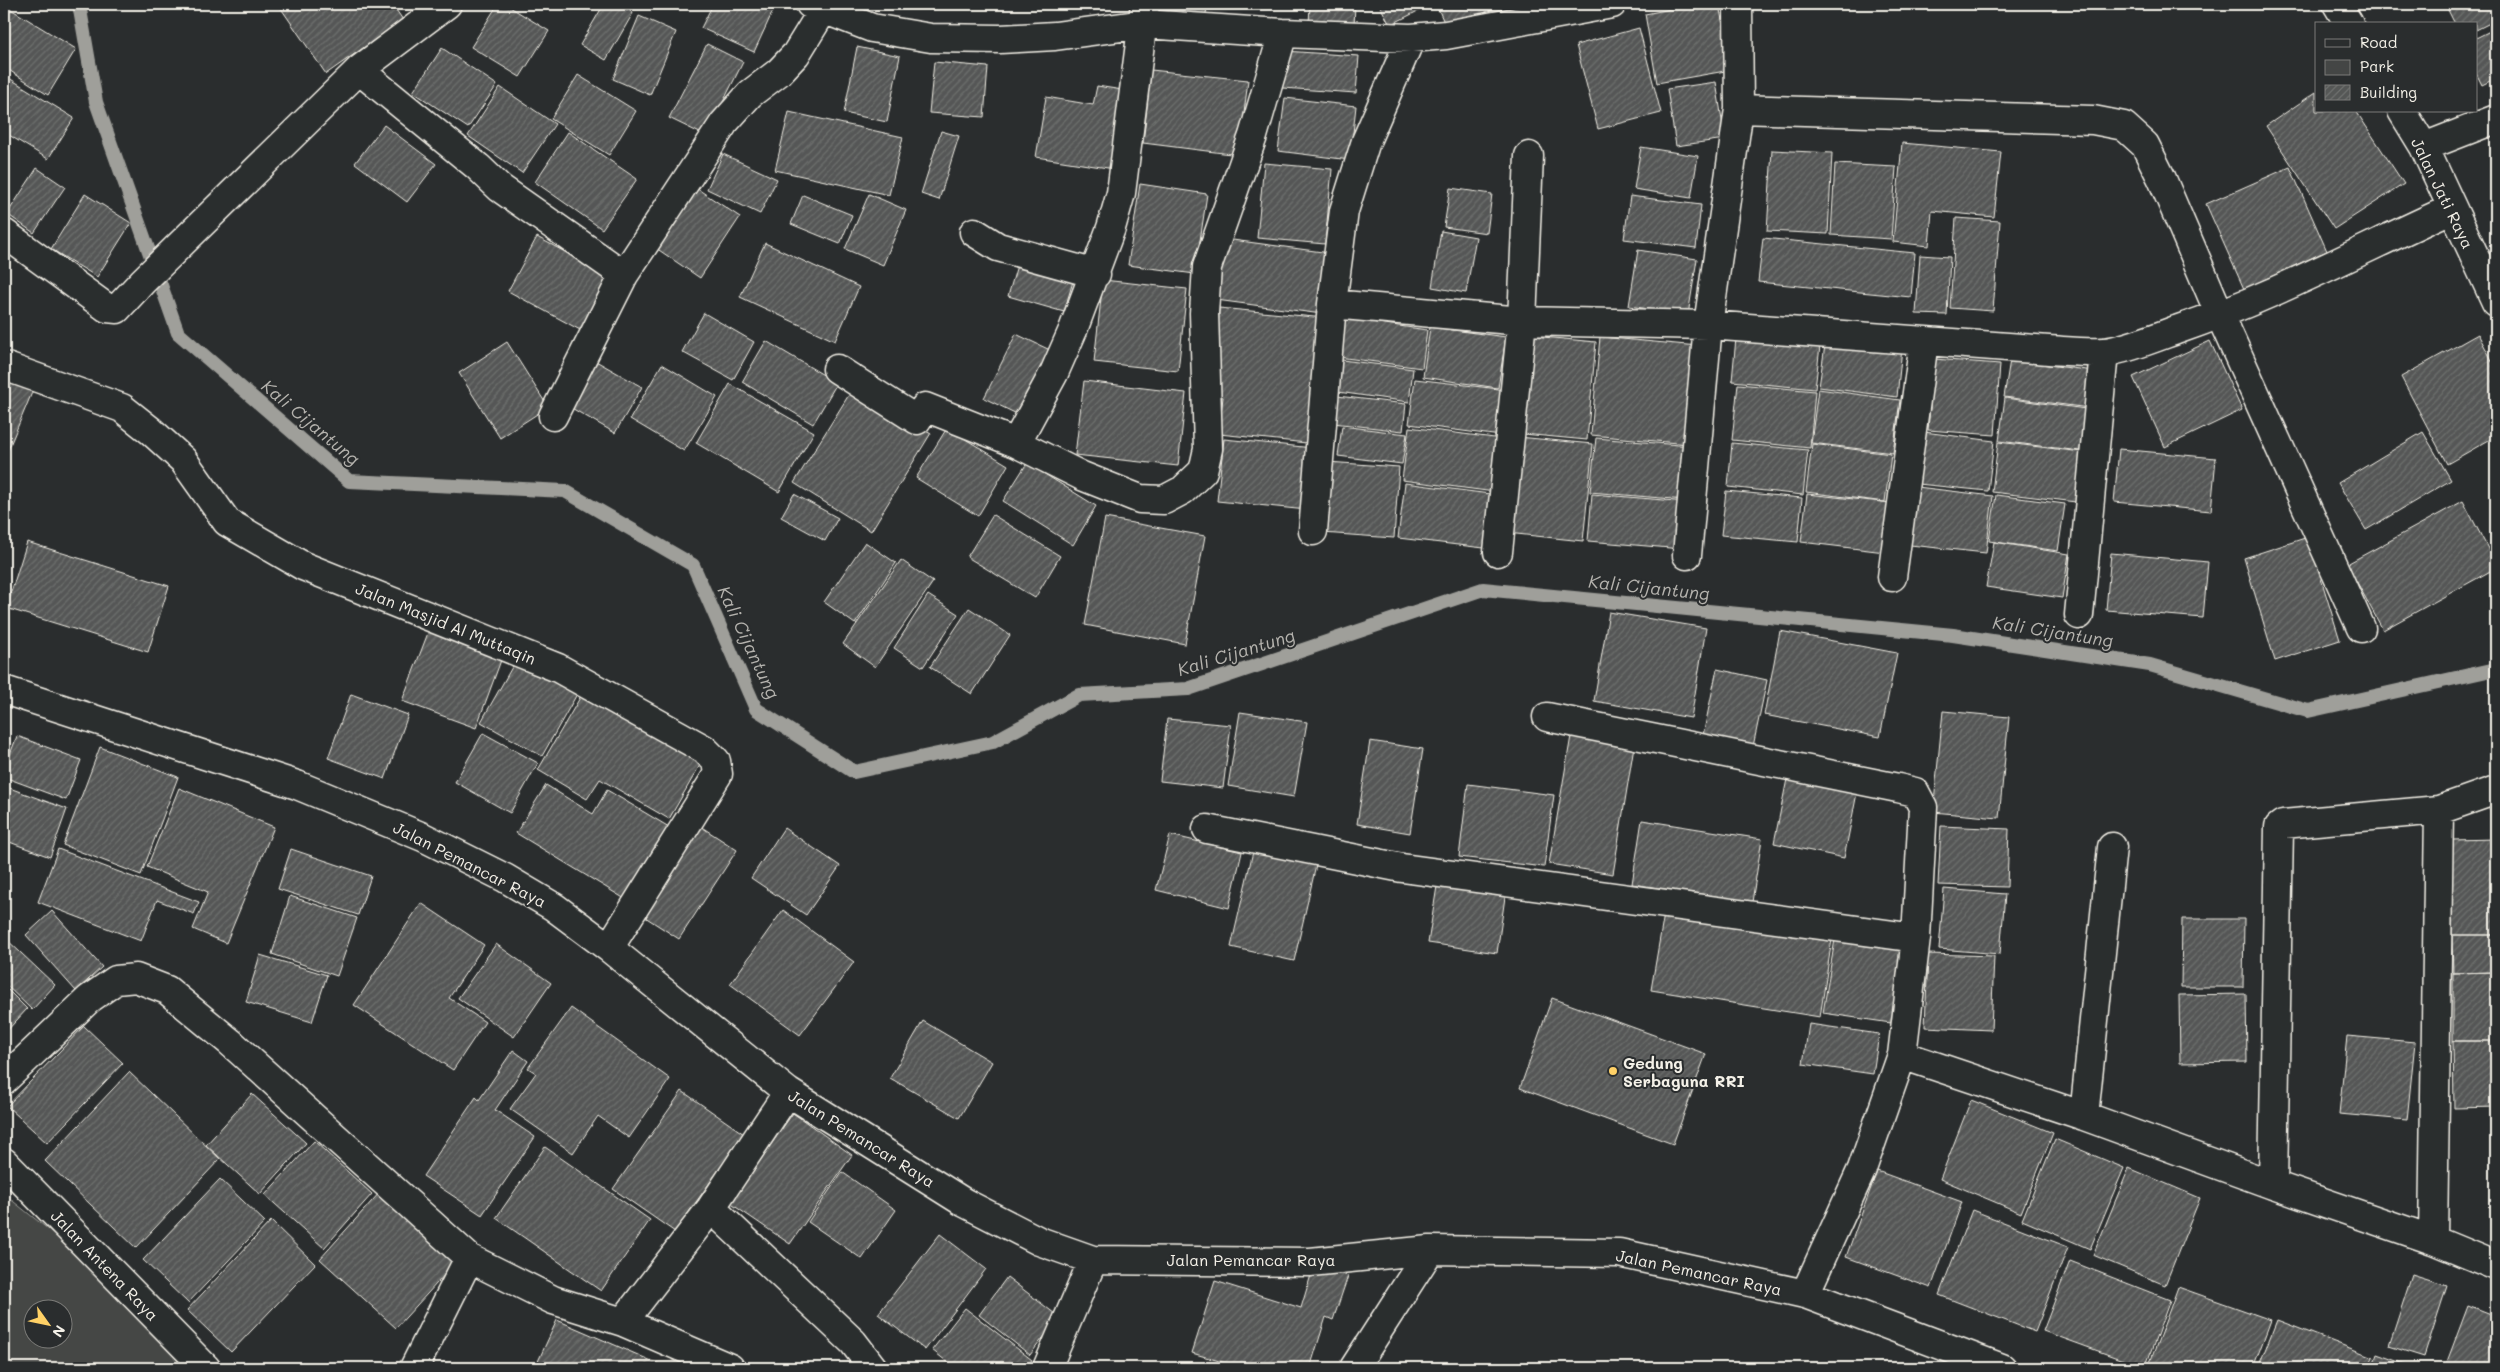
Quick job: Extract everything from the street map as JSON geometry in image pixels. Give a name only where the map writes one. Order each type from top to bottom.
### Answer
[{"type":"street","points":[[4,234],[107,308],[117,309],[143,281],[360,70],[447,4]]},
{"type":"street","points":[[553,416],[624,275],[724,123],[750,94],[779,72],[796,54],[817,7],[872,28],[931,38],[1000,39],[1055,36],[1144,14],[1282,33],[1411,38],[1446,35],[1612,4]]},
{"type":"street","points":[[1687,555],[1708,325],[1739,109],[1738,4]]},
{"type":"street","points":[[2337,4],[2348,22]]},
{"type":"street","points":[[1016,444],[1054,373],[1096,274],[1121,193],[1144,14]]},
{"type":"street","points":[[837,369],[917,420],[925,407],[1016,444],[1082,476],[1140,499],[1164,500],[1184,490],[1203,471],[1208,449],[1204,313],[1207,267],[1253,136],[1282,33]]},
{"type":"street","points":[[1313,531],[1332,304],[1344,211],[1366,141],[1411,38]]},
{"type":"street","points":[[360,70],[478,167],[500,188],[624,275]]},
{"type":"street","points":[[1739,109],[2093,120],[2124,126],[2145,145],[2154,162],[2220,315],[2361,628]]},
{"type":"street","name":"Jalan Jati Raya","points":[[2403,112],[2424,147],[2451,209],[2496,302]]},
{"type":"street","points":[[2424,147],[2496,119]]},
{"type":"street","points":[[1498,552],[1522,321],[1529,156]]},
{"type":"street","points":[[1332,304],[1522,321],[1708,325],[2104,352],[2158,337],[2220,315],[2322,271],[2451,209]]},
{"type":"street","points":[[974,232],[998,247],[1096,274]]},
{"type":"street","points":[[1892,577],[1924,341]]},
{"type":"street","points":[[2078,614],[2104,352]]},
{"type":"street","name":"Jalan Masjid Al Muttaqin","points":[[4,366],[122,408],[151,431],[182,460],[227,522],[303,566],[558,668],[704,749],[716,761],[718,774],[609,948]]},
{"type":"street","name":"Jalan Pemancar Raya","points":[[4,690],[297,785],[424,837],[505,878],[554,907],[609,948],[788,1092],[964,1203],[1039,1241],[1093,1260],[1310,1262],[1430,1250],[1619,1253],[1805,1294],[2002,1368]]},
{"type":"street","points":[[1547,717],[1915,792],[1923,807],[1916,938],[1902,1055],[1862,1169],[1805,1294]]},
{"type":"street","points":[[2273,1185],[2279,827],[2283,824],[2439,810],[2496,790]]},
{"type":"street","points":[[2433,1240],[2439,810]]},
{"type":"street","points":[[1207,829],[1402,868],[1916,938]]},
{"type":"street","points":[[2084,1116],[2112,847]]},
{"type":"street","points":[[4,1080],[89,1000],[116,980],[136,978],[167,990],[230,1042],[469,1258],[553,1300],[623,1322],[730,1368]]},
{"type":"street","points":[[1902,1055],[2084,1116],[2273,1185],[2433,1240],[2496,1266]]},
{"type":"street","points":[[623,1322],[710,1208],[788,1092]]},
{"type":"street","name":"Jalan Antena Raya","points":[[4,1162],[206,1368]]},
{"type":"street","points":[[710,1208],[853,1342],[873,1368]]},
{"type":"street","points":[[1354,1368],[1430,1250]]},
{"type":"street","points":[[414,1368],[469,1258]]},
{"type":"street","points":[[1047,1368],[1093,1260]]},
{"type":"green space","points":[[4,1194],[222,1368],[4,1368]]},
{"type":"building","points":[[278,4],[392,4],[403,20],[326,74]]},
{"type":"building","points":[[498,4],[505,4],[549,31],[520,77],[471,47]]},
{"type":"building","points":[[604,4],[618,4],[633,13],[606,60],[580,45]]},
{"type":"building","points":[[713,4],[758,4],[773,11],[754,52],[701,28]]},
{"type":"building","points":[[1155,4],[1208,4],[1204,22],[1154,11]]},
{"type":"building","points":[[1310,4],[1355,4],[1354,27],[1309,25]]},
{"type":"building","points":[[1379,4],[1429,4],[1430,5],[1390,25]]},
{"type":"building","points":[[1436,4],[1504,4],[1447,29]]},
{"type":"building","points":[[1514,4],[1549,4],[1515,10]]},
{"type":"building","points":[[1697,4],[1719,4],[1731,70],[1657,83],[1645,14]]},
{"type":"building","points":[[2445,4],[2496,4],[2496,20],[2478,29],[2478,22],[2454,22]]},
{"type":"building","points":[[4,5],[76,49],[48,95],[4,67]]},
{"type":"building","points":[[639,16],[676,32],[650,95],[613,79]]},
{"type":"building","points":[[1639,28],[1661,113],[1598,129],[1576,45]]},
{"type":"building","points":[[2496,28],[2496,78],[2482,85],[2478,77],[2478,37]]},
{"type":"building","points":[[707,44],[743,62],[706,136],[669,118]]},
{"type":"building","points":[[857,47],[900,56],[887,122],[844,113]]},
{"type":"building","points":[[442,48],[497,85],[468,128],[413,92]]},
{"type":"building","points":[[1284,51],[1359,56],[1356,93],[1282,88]]},
{"type":"building","points":[[934,62],[988,67],[984,117],[929,113]]},
{"type":"building","points":[[1151,70],[1248,80],[1239,155],[1143,143]]},
{"type":"building","points":[[4,75],[74,118],[48,159],[4,132]]},
{"type":"building","points":[[578,75],[636,111],[609,155],[551,119]]},
{"type":"building","points":[[1716,82],[1725,139],[1676,146],[1667,89]]},
{"type":"building","points":[[1097,86],[1129,91],[1121,170],[1036,157],[1046,97],[1093,105]]},
{"type":"building","points":[[500,87],[555,124],[522,173],[468,136]]},
{"type":"building","points":[[2315,93],[2315,112],[2357,112],[2404,184],[2334,229],[2266,126]]},
{"type":"building","points":[[1285,98],[1356,106],[1350,160],[1278,151]]},
{"type":"building","points":[[789,112],[903,137],[889,195],[775,170]]},
{"type":"building","points":[[384,125],[436,164],[407,202],[355,163]]},
{"type":"building","points":[[941,131],[959,136],[939,200],[921,194]]},
{"type":"building","points":[[568,132],[637,179],[602,229],[535,182]]},
{"type":"building","points":[[1902,143],[2001,152],[1994,217],[1932,211],[1929,246],[1893,242]]},
{"type":"building","points":[[1641,147],[1698,156],[1691,198],[1634,189]]},
{"type":"building","points":[[1772,150],[1832,153],[1828,234],[1767,231]]},
{"type":"building","points":[[723,154],[777,179],[760,214],[707,189]]},
{"type":"building","points":[[1264,163],[1332,169],[1325,244],[1257,238]]},
{"type":"building","points":[[1835,164],[1896,167],[1891,239],[1831,235]]},
{"type":"building","points":[[2290,167],[2327,251],[2244,289],[2206,204]]},
{"type":"building","points":[[37,168],[65,187],[34,233],[7,214]]},
{"type":"building","points":[[1140,184],[1207,194],[1195,274],[1128,265]]},
{"type":"building","points":[[693,186],[740,217],[700,278],[653,246]]},
{"type":"building","points":[[1450,188],[1492,194],[1487,233],[1444,227]]},
{"type":"building","points":[[85,194],[131,223],[97,277],[51,249]]},
{"type":"building","points":[[869,194],[906,210],[883,265],[845,249]]},
{"type":"building","points":[[803,195],[852,215],[840,244],[791,224]]},
{"type":"building","points":[[1630,196],[1701,205],[1696,248],[1624,239]]},
{"type":"building","points":[[1956,218],[2000,221],[1993,311],[1950,308]]},
{"type":"building","points":[[1441,231],[1476,237],[1466,293],[1432,287]]},
{"type":"building","points":[[537,237],[612,277],[582,331],[508,291]]},
{"type":"building","points":[[1763,238],[1915,253],[1911,297],[1758,282]]},
{"type":"building","points":[[1225,239],[1330,253],[1322,314],[1216,300]]},
{"type":"building","points":[[765,243],[859,287],[835,341],[740,297]]},
{"type":"building","points":[[1638,250],[1697,259],[1688,315],[1629,306]]},
{"type":"building","points":[[1020,255],[1076,271],[1064,312],[1008,296]]},
{"type":"building","points":[[1920,255],[1950,257],[1947,315],[1916,314]]},
{"type":"building","points":[[1103,280],[1187,289],[1178,371],[1094,362]]},
{"type":"building","points":[[1219,308],[1325,318],[1307,443],[1219,434],[1223,397],[1215,394]]},
{"type":"building","points":[[704,313],[754,342],[733,380],[682,352]]},
{"type":"building","points":[[1343,318],[1427,330],[1422,368],[1338,357]]},
{"type":"building","points":[[1430,327],[1506,337],[1498,388],[1423,377]]},
{"type":"building","points":[[1016,334],[1050,350],[1019,415],[984,398]]},
{"type":"building","points":[[2478,334],[2496,368],[2496,436],[2447,464],[2401,377]]},
{"type":"building","points":[[1532,336],[1596,342],[1587,440],[1523,434]]},
{"type":"building","points":[[1600,337],[1698,346],[1688,444],[1591,435]]},
{"type":"building","points":[[1736,338],[1820,346],[1815,389],[1732,381]]},
{"type":"building","points":[[1826,338],[1902,348],[1897,397],[1819,387]]},
{"type":"building","points":[[766,341],[837,383],[813,424],[742,382]]},
{"type":"building","points":[[2210,341],[2242,410],[2165,447],[2133,377]]},
{"type":"building","points":[[507,342],[548,407],[500,438],[459,373]]},
{"type":"building","points":[[587,356],[642,387],[615,433],[561,402]]},
{"type":"building","points":[[1934,359],[2000,364],[1995,435],[1928,430]]},
{"type":"building","points":[[1342,360],[1413,369],[1409,402],[1338,392]]},
{"type":"building","points":[[2010,360],[2094,371],[2089,408],[2004,397]]},
{"type":"building","points":[[662,364],[717,397],[684,451],[630,419]]},
{"type":"building","points":[[4,378],[33,390],[8,450],[4,448]]},
{"type":"building","points":[[1415,379],[1507,390],[1501,436],[1409,424]]},
{"type":"building","points":[[1084,381],[1186,393],[1178,466],[1075,455]]},
{"type":"building","points":[[730,384],[814,432],[779,492],[696,443]]},
{"type":"building","points":[[1738,384],[1815,391],[1810,448],[1732,440]]},
{"type":"building","points":[[855,385],[931,433],[871,531],[794,483]]},
{"type":"building","points":[[1818,389],[1900,400],[1893,453],[1811,443]]},
{"type":"building","points":[[1337,396],[1406,404],[1403,431],[1333,423]]},
{"type":"building","points":[[2005,398],[2093,410],[2088,452],[1999,441]]},
{"type":"building","points":[[1342,426],[1407,434],[1402,464],[1338,456]]},
{"type":"building","points":[[1409,427],[1502,439],[1495,492],[1402,480]]},
{"type":"building","points":[[947,428],[1008,465],[978,516],[916,478]]},
{"type":"building","points":[[1924,432],[1994,441],[1988,491],[1918,484]]},
{"type":"building","points":[[2423,432],[2451,480],[2366,530],[2338,483]]},
{"type":"building","points":[[1518,437],[1593,444],[1583,541],[1507,533]]},
{"type":"building","points":[[1596,438],[1691,446],[1685,500],[1590,492]]},
{"type":"building","points":[[1224,439],[1313,448],[1307,510],[1217,501]]},
{"type":"building","points":[[1998,442],[2082,452],[2076,502],[1992,492]]},
{"type":"building","points":[[1732,443],[1808,450],[1803,495],[1728,487]]},
{"type":"building","points":[[1812,444],[1891,454],[1885,502],[1806,492]]},
{"type":"building","points":[[2119,449],[2216,458],[2211,511],[2114,502]]},
{"type":"building","points":[[1327,462],[1399,467],[1394,538],[1322,533]]},
{"type":"building","points":[[1027,463],[1096,506],[1073,545],[1003,501]]},
{"type":"building","points":[[1405,483],[1490,494],[1484,548],[1398,538]]},
{"type":"building","points":[[1917,487],[1993,496],[1986,553],[1910,545]]},
{"type":"building","points":[[1726,491],[1802,498],[1798,542],[1721,535]]},
{"type":"building","points":[[794,494],[838,518],[825,541],[781,517]]},
{"type":"building","points":[[1592,494],[1687,502],[1682,549],[1588,541]]},
{"type":"building","points":[[1807,494],[1891,503],[1885,552],[1801,542]]},
{"type":"building","points":[[1996,495],[2065,504],[2058,551],[1989,541]]},
{"type":"building","points":[[2463,501],[2496,564],[2496,568],[2383,630],[2347,564]]},
{"type":"building","points":[[993,515],[1060,556],[1035,598],[967,557]]},
{"type":"building","points":[[1105,518],[1205,536],[1185,644],[1085,625]]},
{"type":"building","points":[[2308,537],[2340,640],[2275,661],[2244,558]]},
{"type":"building","points":[[27,542],[169,586],[148,652],[6,608]]},
{"type":"building","points":[[865,542],[896,563],[855,624],[824,602]]},
{"type":"building","points":[[1994,542],[2069,554],[2062,598],[1986,587]]},
{"type":"building","points":[[2111,553],[2208,562],[2203,618],[2106,610]]},
{"type":"building","points":[[901,560],[933,582],[875,667],[843,644]]},
{"type":"building","points":[[928,595],[958,614],[923,667],[894,648]]},
{"type":"building","points":[[969,608],[1010,635],[972,694],[930,667]]},
{"type":"building","points":[[1609,612],[1706,628],[1691,718],[1594,701]]},
{"type":"building","points":[[431,625],[504,652],[476,728],[402,701]]},
{"type":"building","points":[[1780,631],[1897,653],[1880,737],[1764,715]]},
{"type":"building","points":[[516,660],[577,694],[542,756],[481,722]]},
{"type":"building","points":[[1717,669],[1767,680],[1751,756],[1701,745]]},
{"type":"building","points":[[585,689],[704,758],[669,819],[600,779],[587,799],[538,770]]},
{"type":"building","points":[[351,694],[408,715],[385,779],[328,758]]},
{"type":"building","points":[[1943,711],[2009,717],[1999,818],[1933,812]]},
{"type":"building","points":[[1240,712],[1307,722],[1294,797],[1228,786]]},
{"type":"building","points":[[1167,719],[1231,725],[1223,788],[1160,781]]},
{"type":"building","points":[[483,733],[538,763],[510,813],[455,782]]},
{"type":"building","points":[[17,736],[81,760],[66,800],[4,777],[4,770]]},
{"type":"building","points":[[1571,736],[1634,746],[1613,874],[1549,864]]},
{"type":"building","points":[[1370,741],[1423,749],[1410,833],[1357,824]]},
{"type":"building","points":[[100,747],[178,777],[141,875],[63,845]]},
{"type":"building","points":[[1787,779],[1857,793],[1844,858],[1774,843]]},
{"type":"building","points":[[1468,784],[1554,795],[1544,867],[1459,857]]},
{"type":"building","points":[[546,785],[593,814],[607,790],[674,830],[630,902],[516,833]]},
{"type":"building","points":[[4,786],[67,809],[50,857],[4,840]]},
{"type":"building","points":[[179,788],[274,827],[226,943],[193,929],[208,892],[147,867]]},
{"type":"building","points":[[1642,820],[1762,839],[1752,902],[1632,884]]},
{"type":"building","points":[[700,826],[737,850],[679,939],[642,915]]},
{"type":"building","points":[[1941,826],[2009,829],[2007,887],[1938,885]]},
{"type":"building","points":[[784,828],[840,866],[806,915],[751,878]]},
{"type":"building","points":[[1170,835],[1242,852],[1229,908],[1156,890]]},
{"type":"building","points":[[2496,839],[2496,935],[2452,935],[2452,840]]},
{"type":"building","points":[[1254,847],[1317,861],[1294,961],[1231,947]]},
{"type":"building","points":[[58,849],[199,902],[194,914],[157,900],[141,941],[38,902]]},
{"type":"building","points":[[291,849],[371,876],[358,915],[278,889]]},
{"type":"building","points":[[1438,880],[1506,890],[1497,953],[1428,943]]},
{"type":"building","points":[[1944,889],[2005,894],[2000,954],[1939,949]]},
{"type":"building","points":[[290,896],[357,918],[337,976],[272,954]]},
{"type":"building","points":[[421,903],[484,945],[449,998],[485,1022],[453,1070],[354,1005]]},
{"type":"building","points":[[783,910],[854,962],[800,1035],[730,984]]},
{"type":"building","points":[[52,911],[102,967],[76,991],[26,935]]},
{"type":"building","points":[[1664,914],[1832,939],[1820,1017],[1651,990]]},
{"type":"building","points":[[2182,919],[2244,919],[2243,987],[2181,987]]},
{"type":"building","points":[[2452,935],[2496,935],[2496,972],[2453,973]]},
{"type":"building","points":[[4,937],[55,985],[32,1010],[4,983]]},
{"type":"building","points":[[1835,939],[1902,949],[1891,1023],[1823,1013]]},
{"type":"building","points":[[496,944],[551,983],[514,1037],[458,998]]},
{"type":"building","points":[[1928,954],[1994,956],[1991,1030],[1925,1027]]},
{"type":"building","points":[[260,955],[327,975],[312,1022],[246,1002]]},
{"type":"building","points":[[2496,972],[2496,1041],[2453,1041],[2453,973]]},
{"type":"building","points":[[4,986],[27,1009],[4,1034]]},
{"type":"building","points":[[2246,994],[2247,1062],[2180,1063],[2179,995]]},
{"type":"building","name":"Gedung Serbaguna RRI","points":[[1552,998],[1706,1054],[1673,1144],[1520,1088]]},
{"type":"building","points":[[571,1008],[670,1079],[629,1138],[598,1116],[573,1153],[510,1109],[536,1073],[528,1068]]},
{"type":"building","points":[[923,1021],[992,1062],[959,1118],[890,1078]]},
{"type":"building","points":[[1809,1024],[1879,1034],[1873,1074],[1803,1064]]},
{"type":"building","points":[[84,1026],[123,1063],[47,1143],[7,1106]]},
{"type":"building","points":[[2347,1036],[2415,1042],[2407,1120],[2339,1114]]},
{"type":"building","points":[[2453,1041],[2496,1041],[2496,1107],[2454,1108]]},
{"type":"building","points":[[513,1050],[528,1061],[495,1110],[535,1137],[482,1215],[423,1176],[476,1097],[479,1100]]},
{"type":"building","points":[[129,1072],[220,1159],[136,1248],[45,1161]]},
{"type":"building","points":[[682,1091],[744,1134],[675,1232],[613,1189]]},
{"type":"building","points":[[252,1094],[306,1143],[260,1194],[206,1145]]},
{"type":"building","points":[[1971,1100],[2053,1133],[2021,1213],[1940,1179]]},
{"type":"building","points":[[793,1113],[852,1155],[790,1244],[730,1203]]},
{"type":"building","points":[[2055,1139],[2124,1168],[2090,1249],[2022,1220]]},
{"type":"building","points":[[314,1141],[372,1194],[324,1248],[265,1195]]},
{"type":"building","points":[[545,1147],[650,1220],[601,1291],[496,1218]]},
{"type":"building","points":[[2129,1168],[2200,1198],[2165,1285],[2093,1255]]},
{"type":"building","points":[[1877,1171],[1962,1202],[1931,1288],[1846,1257]]},
{"type":"building","points":[[842,1172],[896,1210],[862,1259],[808,1222]]},
{"type":"building","points":[[220,1179],[265,1222],[188,1303],[143,1260]]},
{"type":"building","points":[[381,1191],[458,1260],[396,1328],[320,1259]]},
{"type":"building","points":[[1972,1210],[2068,1247],[2035,1332],[1939,1295]]},
{"type":"building","points":[[271,1221],[315,1264],[231,1352],[187,1310]]},
{"type":"building","points":[[940,1234],[986,1269],[925,1350],[878,1314]]},
{"type":"building","points":[[2070,1261],[2170,1300],[2145,1368],[2043,1331]]},
{"type":"building","points":[[1314,1265],[1348,1276],[1333,1320],[1326,1317],[1310,1368],[1243,1368],[1192,1353],[1215,1281],[1301,1308]]},
{"type":"building","points":[[2412,1275],[2447,1286],[2424,1357],[2389,1346]]},
{"type":"building","points":[[1007,1277],[1059,1317],[1030,1355],[979,1315]]},
{"type":"building","points":[[2178,1287],[2271,1320],[2253,1368],[2148,1368]]},
{"type":"building","points":[[2468,1306],[2496,1317],[2496,1368],[2445,1367]]},
{"type":"building","points":[[965,1308],[1032,1360],[1026,1368],[955,1368],[932,1350]]},
{"type":"building","points":[[557,1320],[668,1368],[535,1368]]},
{"type":"building","points":[[2277,1320],[2373,1357],[2368,1368],[2258,1368]]},
{"type":"building","points":[[2377,1354],[2416,1368],[2372,1368]]},
{"type":"waterway","name":"Kali Cijantung","points":[[79,4],[96,102],[178,333],[349,481],[565,491],[693,565],[756,709],[854,772],[993,742],[1079,695],[1188,689],[1483,589],[1953,635],[2150,665],[2308,711],[2496,669]]},
{"type":"place","name":"Gedung Serbaguna RRI","points":[[1613,1071]]}]
